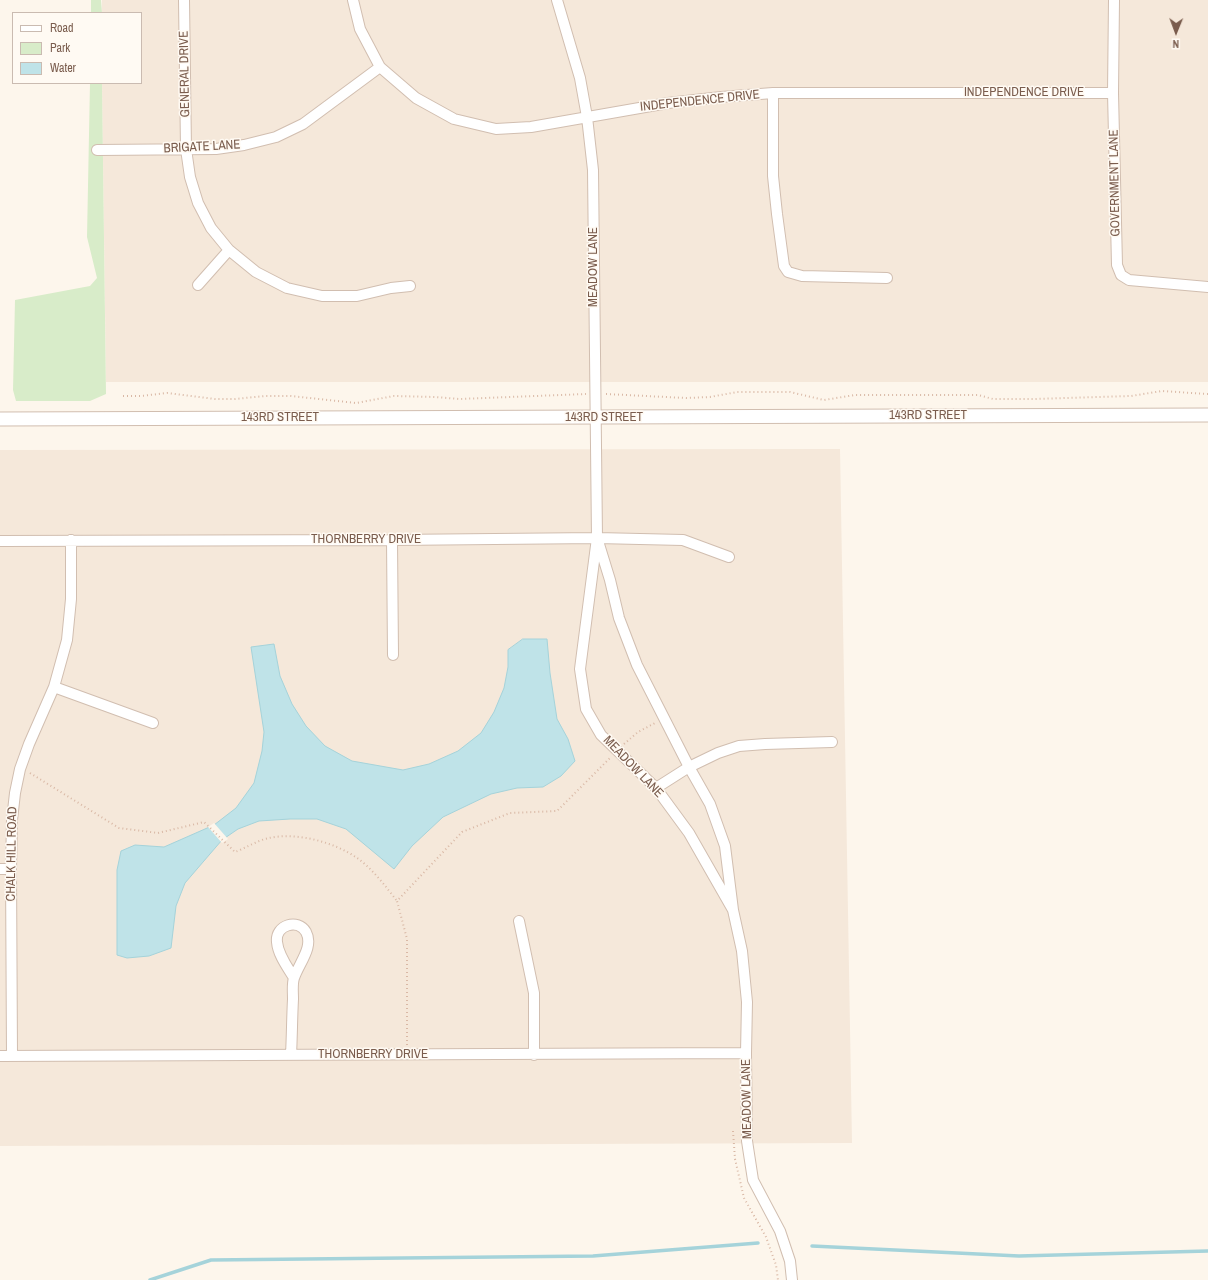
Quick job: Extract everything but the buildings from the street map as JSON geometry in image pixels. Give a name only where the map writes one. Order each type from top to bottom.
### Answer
[{"type":"street","name":"GENERAL DRIVE","points":[[184,0],[186,149],[190,177],[198,203],[211,228],[229,250],[256,272],[287,288],[322,296],[357,296],[391,288],[410,286]]},
{"type":"street","name":"INDEPENDENCE DRIVE","points":[[353,0],[360,29],[380,67],[416,98],[454,119],[496,128],[531,127],[668,103],[721,97],[773,94],[1113,93]]},
{"type":"street","name":"MEADOW LANE","points":[[557,0],[580,78],[587,117],[593,170],[597,538],[580,669],[586,709],[601,735],[656,788],[689,833],[733,910]]},
{"type":"street","name":"GOVERNMENT LANE","points":[[1114,0],[1113,93],[1117,265],[1121,276],[1129,280],[1208,287]]},
{"type":"street","name":"BRIGATE LANE","points":[[98,150],[216,149],[244,145],[276,137],[303,124],[380,67]]},
{"type":"street","points":[[773,94],[774,184],[776,214],[784,266],[788,272],[802,276],[887,278]]},
{"type":"street","points":[[198,285],[229,250]]},
{"type":"street","name":"143RD STREET","points":[[0,419],[1208,415]]},
{"type":"street","name":"MEADOW LANE","points":[[597,538],[610,580],[619,618],[637,665],[710,804],[725,846],[733,910],[742,951],[746,994],[748,1141],[753,1180],[780,1231],[790,1261],[792,1280]]},
{"type":"street","name":"THORNBERRY DRIVE","points":[[0,541],[597,538],[683,540],[729,557]]},
{"type":"street","name":"CHALK HILL ROAD","points":[[12,1056],[11,869],[14,793],[29,744],[54,687],[67,640],[71,599],[71,540]]},
{"type":"street","points":[[392,540],[393,655]]},
{"type":"street","points":[[54,687],[154,723]]},
{"type":"street","points":[[656,788],[690,767],[718,753],[739,746],[832,742]]},
{"type":"street","points":[[0,869],[11,869]]},
{"type":"street","points":[[519,921],[534,993],[534,1055]]},
{"type":"street","points":[[291,1055],[294,978],[305,955],[308,945],[308,936],[304,929],[297,925],[289,925],[282,928],[278,933],[277,942],[280,953],[294,978]]},
{"type":"street","name":"THORNBERRY DRIVE","points":[[0,1056],[746,1053]]},
{"type":"path","points":[[123,396],[141,396],[167,393],[215,399],[236,399],[265,396],[291,396],[356,403],[394,396],[459,399],[595,394],[686,398],[710,397],[737,392],[790,392],[824,400],[855,395],[978,395],[993,399],[1026,400],[1131,396],[1162,391],[1208,394]]},
{"type":"path","points":[[397,901],[462,832],[510,813],[557,811],[617,750],[638,732],[665,718]]},
{"type":"path","points":[[21,768],[119,828],[158,833],[204,822],[235,852],[268,838],[302,836],[336,846],[358,858],[397,901],[407,939],[406,1055]]},
{"type":"path","points":[[733,1131],[735,1158],[744,1198],[766,1238],[776,1265],[778,1280]]},
{"type":"shaded area","points":[[102,0],[1208,0],[1208,382],[106,382],[102,84],[142,84],[142,12],[102,12]]},
{"type":"shaded area","points":[[840,449],[852,1143],[0,1146],[0,450]]},
{"type":"green space","points":[[91,0],[101,0],[102,12],[91,12]]},
{"type":"green space","points":[[90,84],[102,84],[106,394],[90,401],[16,401],[13,390],[15,300],[90,286],[97,278],[87,237]]},
{"type":"water","points":[[523,639],[547,639],[550,673],[557,719],[568,739],[575,761],[561,776],[543,787],[517,788],[491,794],[443,817],[412,846],[394,869],[346,829],[317,819],[259,821],[238,829],[222,840],[185,883],[176,906],[171,948],[149,956],[127,958],[117,955],[117,870],[121,851],[135,845],[164,847],[214,825],[236,808],[254,783],[262,751],[264,732],[251,647],[274,644],[280,676],[292,704],[306,726],[325,746],[352,761],[403,770],[429,764],[458,751],[481,733],[494,712],[504,688],[508,667],[508,650]]},
{"type":"pier","points":[[214,823],[228,839],[222,843],[208,827]]},
{"type":"waterway","points":[[150,1280],[211,1260],[593,1256],[758,1243]]},
{"type":"waterway","points":[[812,1246],[1019,1256],[1208,1251]]}]
